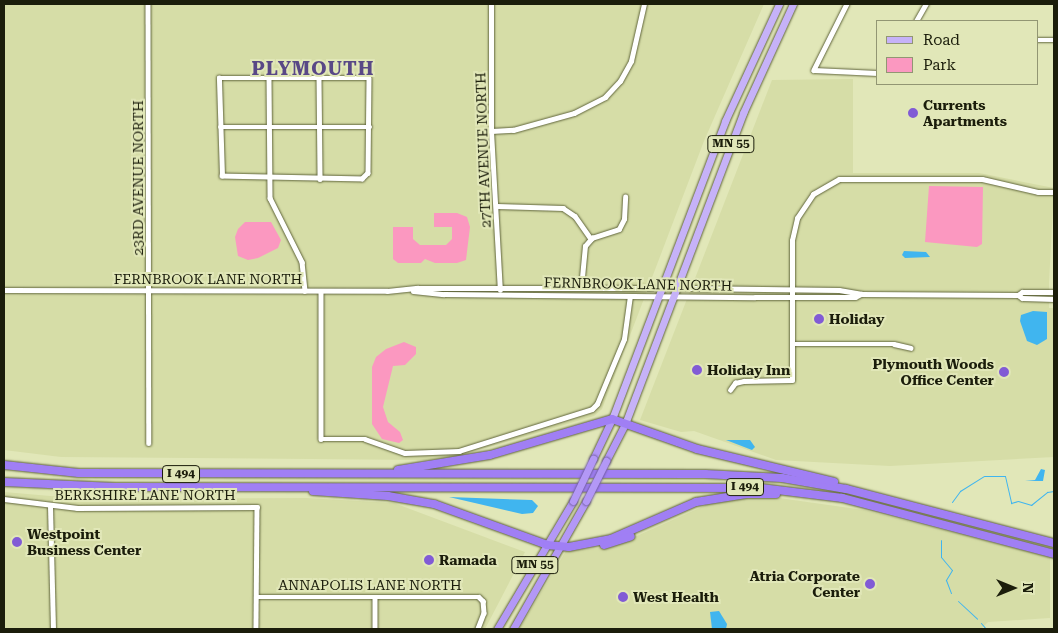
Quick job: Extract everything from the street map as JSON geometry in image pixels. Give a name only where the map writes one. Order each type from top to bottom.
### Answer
[{"type":"highway","points":[[359,474],[490,455],[612,419],[697,449],[832,481],[846,488]]},
{"type":"highway","name":"MN 55","points":[[497,629],[573,501],[612,419]]},
{"type":"highway","name":"MN 55","points":[[514,629],[563,546],[625,424]]},
{"type":"highway","name":"I 494","points":[[4,465],[79,473],[725,474],[782,478],[846,488],[1054,543]]},
{"type":"highway","name":"I 494","points":[[4,482],[78,486],[727,486],[795,491],[885,508],[1054,554]]},
{"type":"highway","points":[[274,487],[388,496],[434,504],[547,545],[563,546],[595,544],[670,512],[711,499],[746,494],[786,494],[885,508]]},
{"type":"main road","name":"MN 55","points":[[612,419],[729,112],[779,4]]},
{"type":"main road","name":"MN 55","points":[[625,424],[743,113],[793,4]]},
{"type":"street","name":"23RD AVENUE NORTH","points":[[148,4],[149,443]]},
{"type":"street","name":"27TH AVENUE NORTH","points":[[491,4],[491,131],[497,206],[499,288],[502,295]]},
{"type":"street","points":[[491,131],[513,130],[574,113],[605,97],[620,81],[631,61],[644,4]]},
{"type":"street","points":[[847,4],[814,70],[876,74]]},
{"type":"street","points":[[917,20],[926,4]]},
{"type":"street","points":[[1038,40],[1054,40]]},
{"type":"street","points":[[219,78],[319,78],[369,78],[370,169],[367,176],[270,178],[222,176],[219,78]]},
{"type":"street","points":[[269,78],[270,178],[274,210],[302,262],[305,291]]},
{"type":"street","points":[[319,78],[320,178]]},
{"type":"street","points":[[220,127],[370,126]]},
{"type":"street","points":[[730,390],[735,383],[744,381],[792,380],[792,238],[797,218],[813,194],[839,179],[982,179],[1038,192],[1054,192]]},
{"type":"street","points":[[581,288],[583,251],[590,239],[619,229],[624,219],[625,197]]},
{"type":"street","points":[[497,206],[563,208],[575,216],[590,239]]},
{"type":"street","name":"FERNBROOK LANE NORTH","points":[[4,290],[413,291],[499,288],[792,288],[856,290],[862,294]]},
{"type":"street","points":[[321,291],[321,439],[364,439],[405,453],[448,453],[592,410],[598,404],[624,338],[630,296]]},
{"type":"street","name":"FERNBROOK LANE NORTH","points":[[413,291],[502,295],[630,296],[856,297],[862,294],[1018,295],[1022,298],[1054,299]]},
{"type":"street","name":"FERNBROOK LANE NORTH","points":[[1018,295],[1022,292],[1054,292]]},
{"type":"street","points":[[792,344],[894,344],[911,348]]},
{"type":"street","name":"BERKSHIRE LANE NORTH","points":[[4,499],[50,506],[257,507],[256,597]]},
{"type":"street","points":[[50,506],[53,629]]},
{"type":"street","points":[[375,596],[375,629]]},
{"type":"street","name":"ANNAPOLIS LANE NORTH","points":[[256,597],[375,596],[483,599],[483,617],[478,629]]},
{"type":"street","points":[[256,597],[256,629]]},
{"type":"shaded area","points":[[4,4],[764,4],[704,141],[602,409],[594,416],[527,436],[453,457],[424,460],[61,457],[4,450]]},
{"type":"shaded area","points":[[853,79],[853,173],[979,173],[1054,188],[1049,308],[1054,308],[1054,457],[890,466],[776,460],[694,431],[681,432],[640,420],[772,80]]},
{"type":"shaded area","points":[[4,492],[85,499],[306,498],[394,503],[525,552],[485,629],[4,629]]},
{"type":"shaded area","points":[[765,496],[864,510],[1050,557],[1050,618],[988,622],[981,629],[519,629],[566,551],[612,547],[713,502]]},
{"type":"green space","points":[[929,186],[983,187],[982,244],[977,247],[925,242]]},
{"type":"green space","points":[[434,213],[457,213],[467,217],[470,227],[466,260],[457,263],[435,263],[425,259],[421,263],[398,263],[393,259],[393,227],[413,227],[413,239],[420,245],[446,245],[452,239],[452,227],[434,227]]},
{"type":"green space","points":[[245,222],[271,222],[281,240],[278,248],[258,258],[248,260],[238,256],[235,237],[238,229]]},
{"type":"green space","points":[[404,342],[416,347],[416,354],[405,365],[393,366],[383,407],[388,422],[400,432],[403,440],[399,443],[382,439],[372,424],[372,367],[376,357],[386,349]]},
{"type":"water","points":[[904,251],[926,252],[930,257],[905,258],[902,255]]},
{"type":"water","points":[[1033,311],[1047,312],[1047,339],[1037,345],[1027,341],[1020,321],[1021,315]]},
{"type":"water","points":[[726,440],[750,440],[755,447],[752,450]]},
{"type":"water","points":[[1041,469],[1045,470],[1043,481],[1025,481],[1035,480]]},
{"type":"water","points":[[449,497],[532,500],[538,506],[533,513],[522,514]]},
{"type":"water","points":[[719,611],[727,624],[726,629],[712,629],[710,612]]},
{"type":"waterway","points":[[952,502],[960,491],[984,476],[1005,476],[1011,503],[1018,501],[1031,505],[1047,492],[1054,491]]},
{"type":"waterway","points":[[941,540],[941,557],[952,570],[946,580],[951,593]]},
{"type":"waterway","points":[[958,601],[977,619]]},
{"type":"waterway","points":[[981,623],[986,629]]},
{"type":"place","name":"Currents Apartments","points":[[913,113]]},
{"type":"place","name":"Holiday","points":[[819,319]]},
{"type":"place","name":"Holiday Inn","points":[[697,370]]},
{"type":"place","name":"Plymouth Woods Office Center","points":[[1004,372]]},
{"type":"place","name":"Westpoint Business Center","points":[[17,542]]},
{"type":"place","name":"Ramada","points":[[429,560]]},
{"type":"place","name":"Atria Corporate Center","points":[[870,584]]},
{"type":"place","name":"West Health","points":[[623,597]]},
{"type":"district","name":"PLYMOUTH","points":[[313,69]]}]
